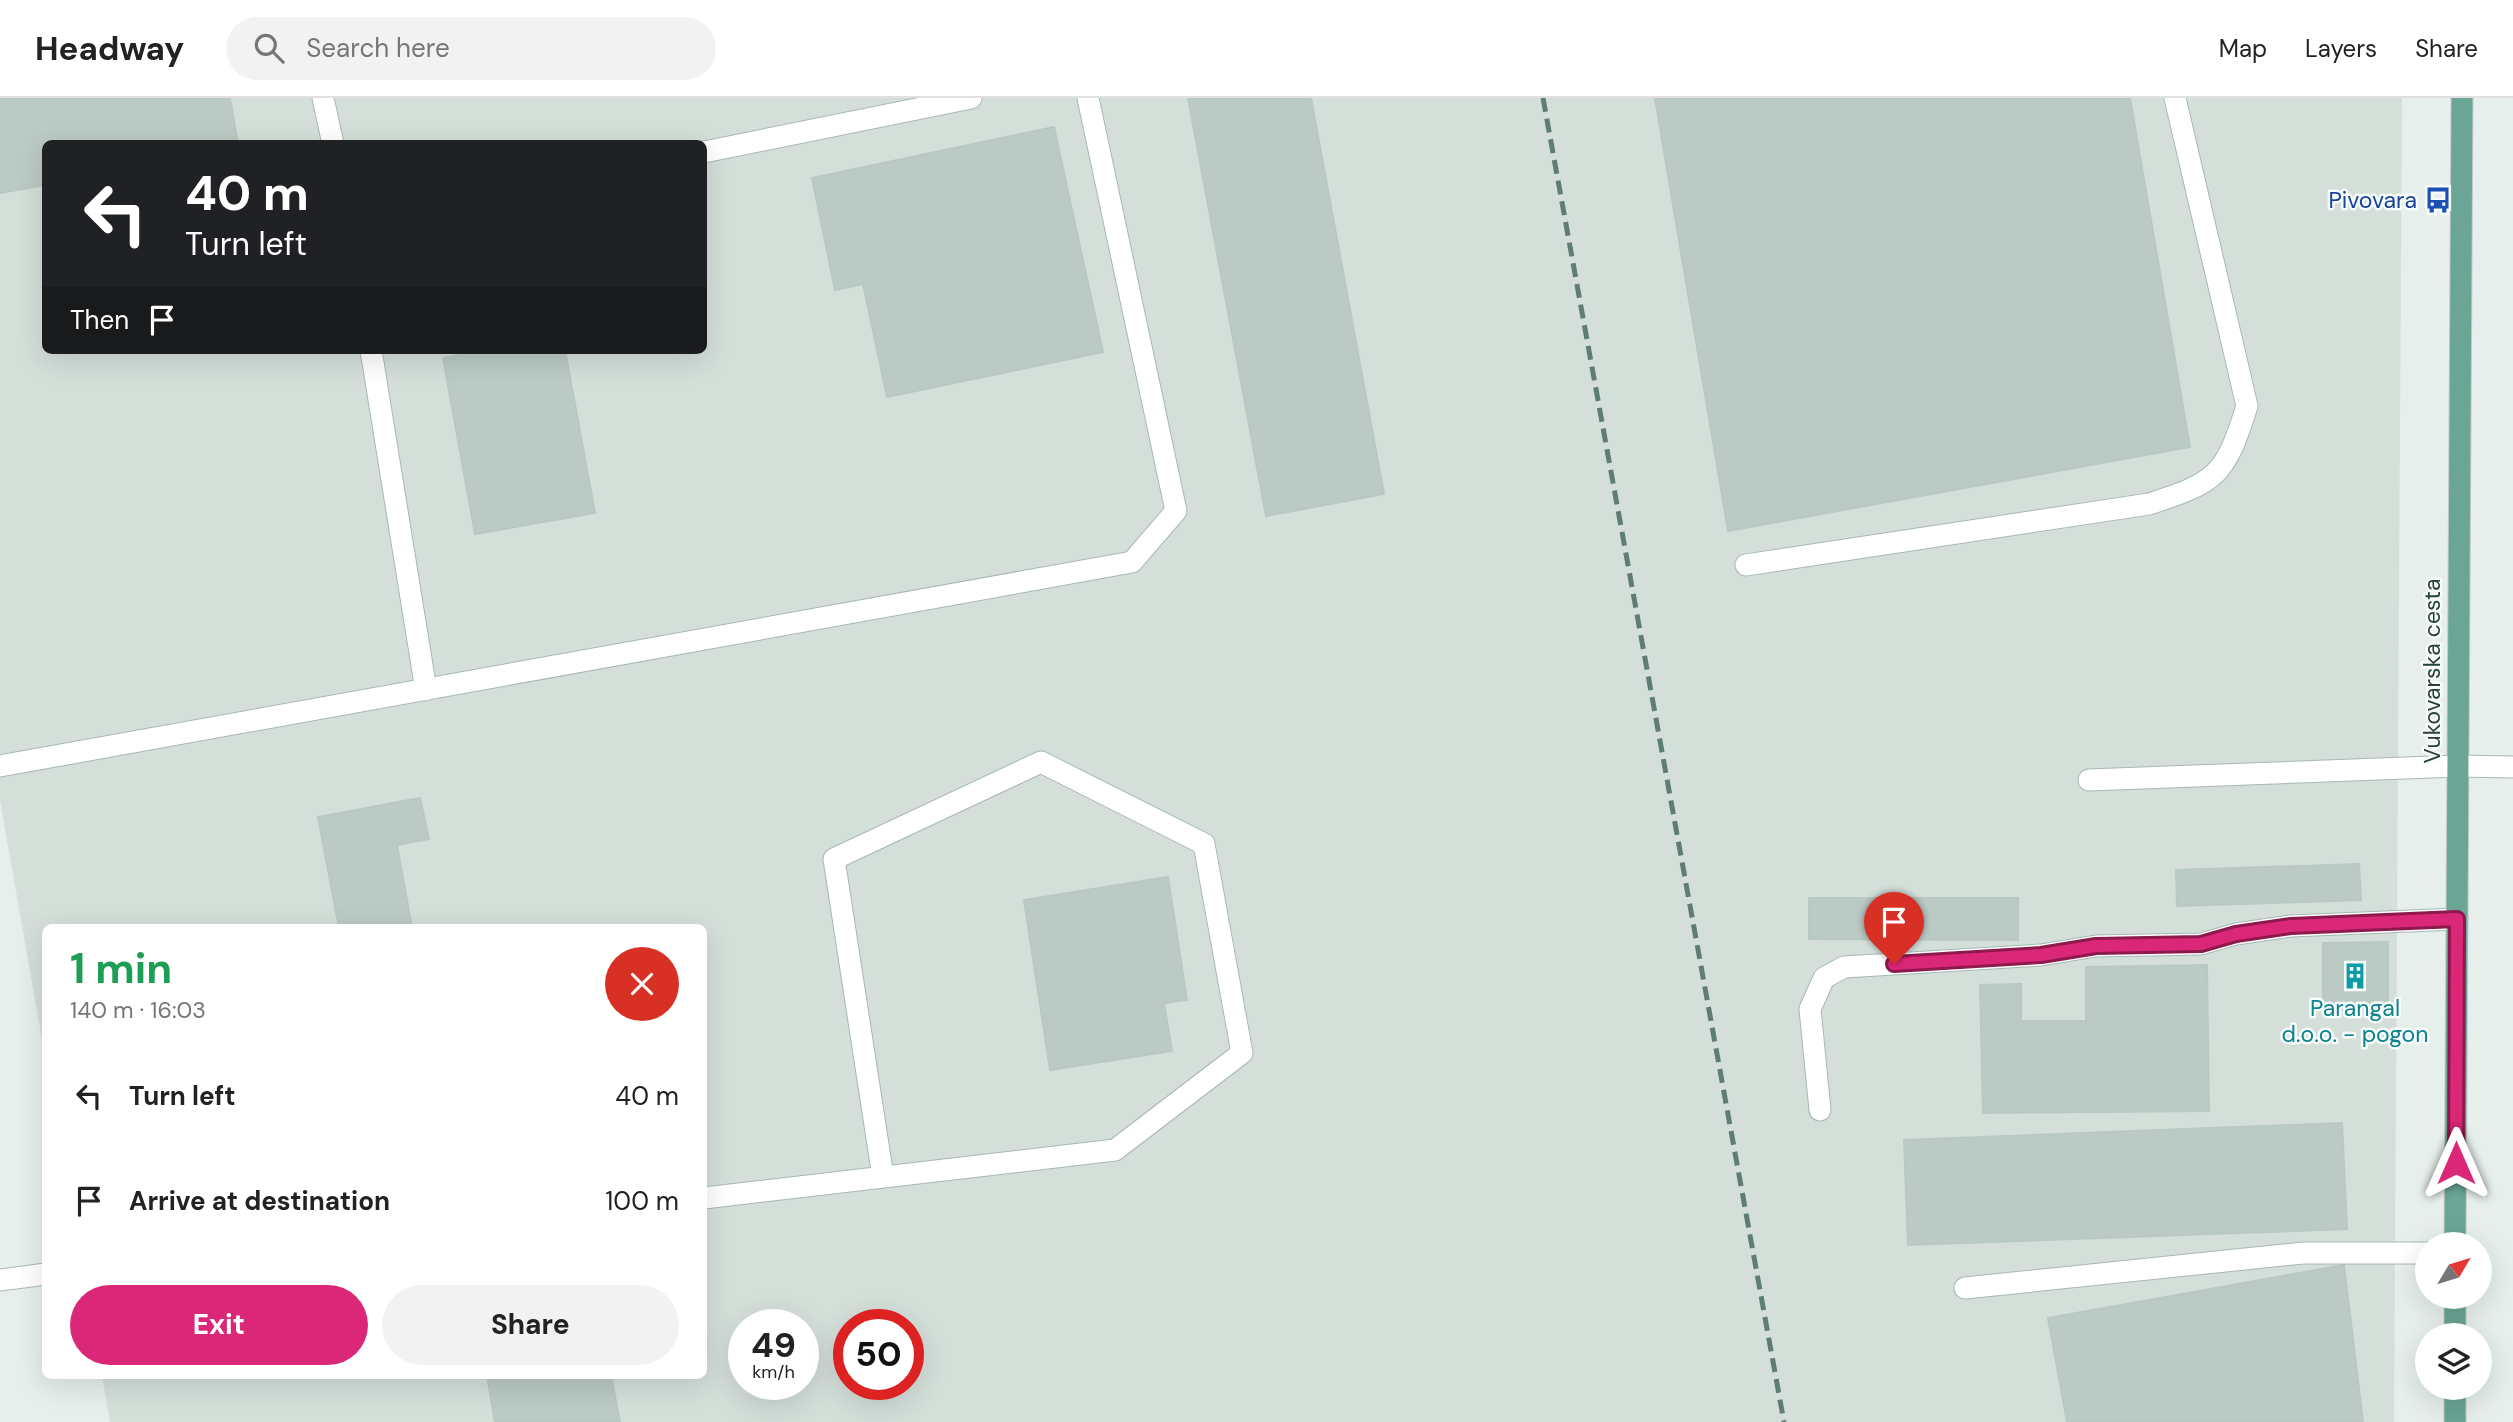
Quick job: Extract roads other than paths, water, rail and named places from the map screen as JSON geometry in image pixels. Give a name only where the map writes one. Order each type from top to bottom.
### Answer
[{"type":"main road","name":"Vukovarska cesta","points":[[2455,1232],[2462,98]]},
{"type":"main road","points":[[2455,1400],[2455,1422]]},
{"type":"lane","points":[[323,98],[332,140]]},
{"type":"lane","points":[[707,151],[971,98]]},
{"type":"lane","points":[[0,766],[1132,562],[1176,511],[1088,98]]},
{"type":"lane","points":[[1746,565],[2149,504],[2194,489],[2221,470],[2237,439],[2247,407],[2175,98]]},
{"type":"lane","points":[[372,354],[426,690]]},
{"type":"lane","points":[[707,1198],[1115,1150],[1242,1053],[1204,844],[1041,762],[834,859],[883,1177]]},
{"type":"lane","points":[[2088,780],[2458,766],[2513,767]]},
{"type":"lane","points":[[1820,1110],[1810,1009],[1824,978],[1844,967],[2041,955],[2096,946],[2201,944],[2236,934],[2291,926],[2457,919]]},
{"type":"lane","points":[[1965,1288],[2303,1253],[2415,1252]]},
{"type":"lane","points":[[0,1280],[42,1275]]},
{"type":"railway","points":[[1543,98],[1784,1422]]},
{"type":"place","name":"Pivovara","points":[[2438,200]]},
{"type":"place","name":"Parangal d.o.o. - pogon","points":[[2355,976]]}]
